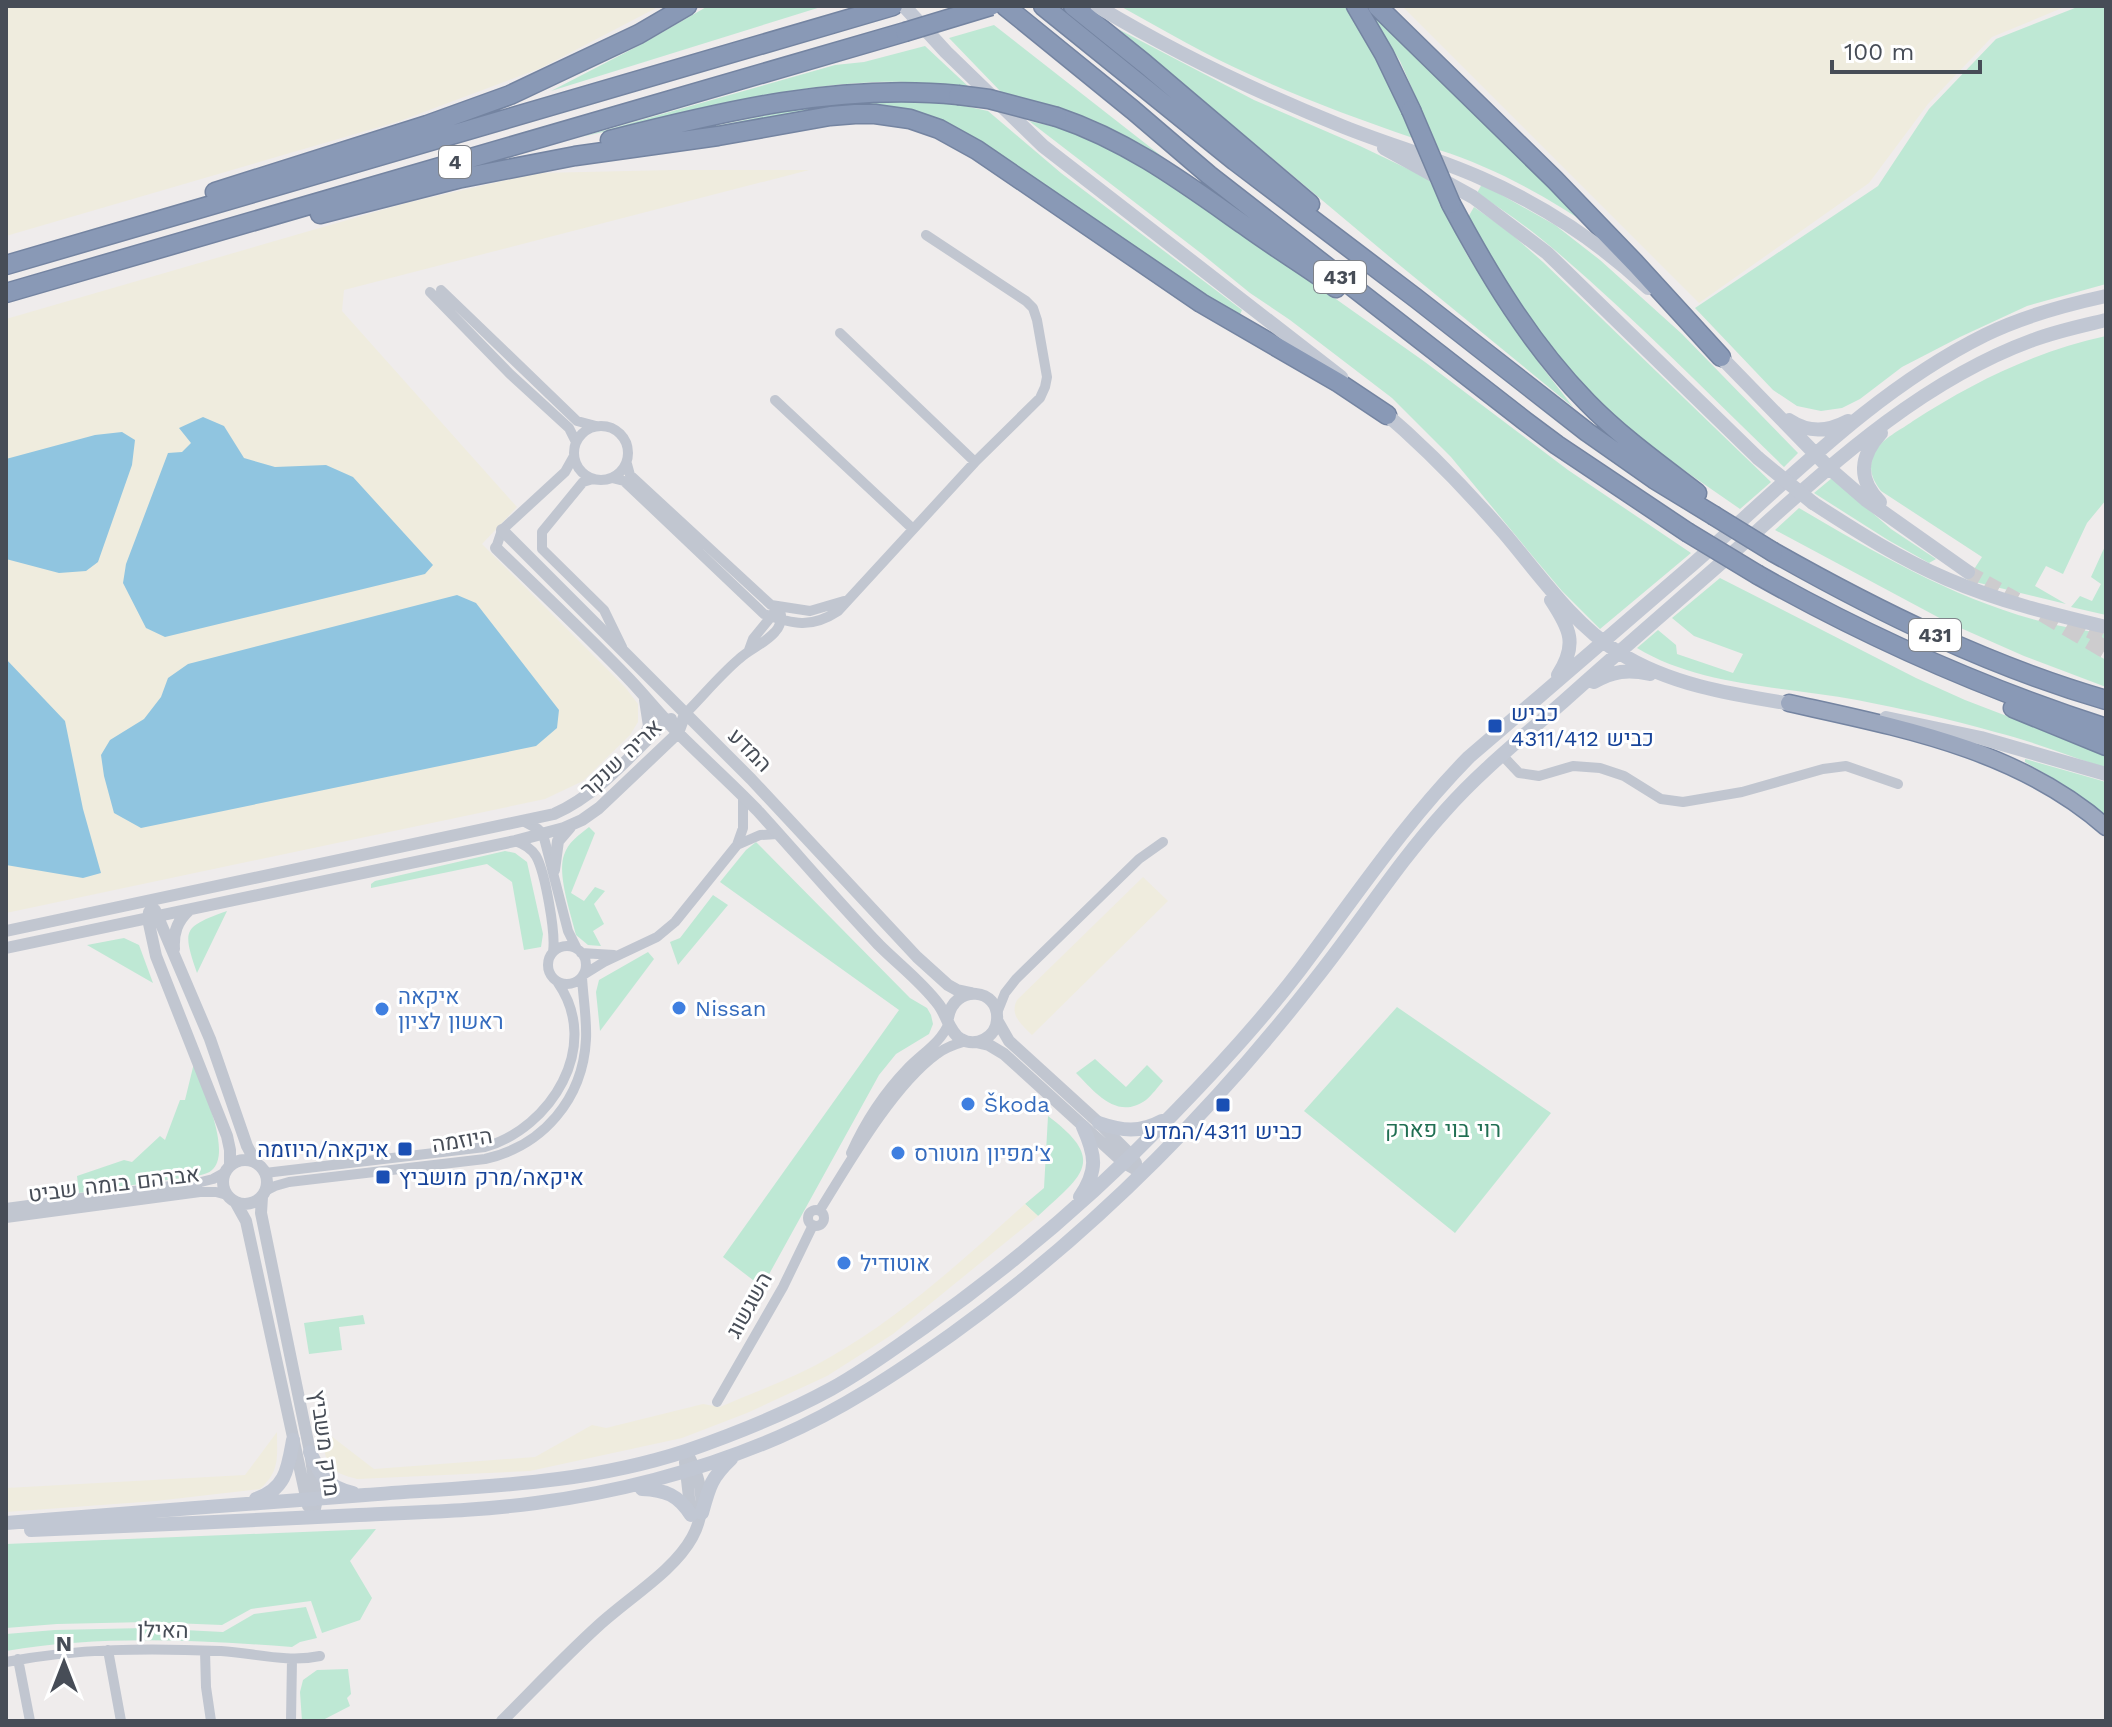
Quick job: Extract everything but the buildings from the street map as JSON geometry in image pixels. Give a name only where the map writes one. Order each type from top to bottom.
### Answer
[{"type":"highway","points":[[6,262],[510,95],[639,34],[687,6]]},
{"type":"highway","name":"4","points":[[6,293],[991,6]]},
{"type":"highway","name":"431","points":[[1005,6],[1209,175],[1525,421],[1687,532],[1758,575],[1868,633],[1998,691],[2106,728]]},
{"type":"highway","name":"431","points":[[1043,6],[1235,161],[1587,432],[1654,479],[1716,512],[1768,548],[1866,603],[2028,675],[2106,700]]},
{"type":"highway","points":[[1073,6],[1250,153],[1417,299]]},
{"type":"highway","points":[[1356,6],[1411,110],[1451,204],[1506,299],[1559,371],[1587,402],[1716,512]]},
{"type":"highway","points":[[1377,6],[1555,180],[1721,357]]},
{"type":"highway","name":"4","points":[[6,262],[888,7]]},
{"type":"highway","points":[[78,272],[633,134],[808,97],[896,90],[958,95],[989,99],[1057,117],[1100,133],[1160,165],[1525,421]]},
{"type":"highway","points":[[457,179],[575,156],[718,136],[830,116],[875,114],[910,119],[939,129],[977,150],[1201,303],[1339,383],[1387,415]]},
{"type":"highway","points":[[1822,610],[1993,698],[2106,746]]},
{"type":"highway","points":[[1789,703],[1889,725],[1971,750],[2041,781],[2106,827]]},
{"type":"main road","points":[[904,6],[946,52],[1043,146],[1387,415],[1447,471],[1561,601],[1603,641],[1618,652],[1680,680]]},
{"type":"main road","points":[[1097,6],[1229,76],[1345,127],[1480,177],[1546,211],[1607,252],[1721,357],[1829,468],[1866,500],[1968,572]]},
{"type":"main road","points":[[1345,127],[1473,197],[1547,253],[1758,458],[1813,503],[1871,540],[1949,580],[2009,602],[2102,626]]},
{"type":"main road","points":[[6,1523],[552,1481],[686,1451],[800,1405],[857,1373],[1014,1261],[1128,1159],[1230,1053],[1283,991],[1401,833],[1469,757],[1816,455],[1872,407],[1931,365],[1988,334],[2031,316],[2106,296]]},
{"type":"main road","points":[[6,1531],[313,1518],[518,1505],[626,1488],[690,1471],[736,1455],[846,1404],[928,1351],[1003,1295],[1105,1209],[1235,1077],[1313,983],[1425,832],[1462,792],[1829,468],[1897,414],[1966,371],[2038,338],[2106,320]]},
{"type":"main road","points":[[1771,408],[1803,427],[1824,431],[1872,407]]},
{"type":"main road","points":[[1897,414],[1875,440],[1866,457],[1863,476],[1876,498],[1911,533]]},
{"type":"main road","points":[[1523,556],[1565,622],[1570,638],[1567,662],[1551,686]]},
{"type":"main road","points":[[1563,702],[1606,675],[1636,671],[1726,692],[1892,719],[1981,738],[2106,774]]},
{"type":"main road","points":[[1099,1123],[1119,1130],[1136,1131],[1157,1124],[1172,1114]]},
{"type":"main road","points":[[1070,1213],[1087,1187],[1094,1167],[1091,1145],[1083,1127]]},
{"type":"main road","points":[[238,1505],[271,1493],[281,1483],[293,1440]]},
{"type":"main road","points":[[310,1452],[323,1477],[333,1487],[366,1495]]},
{"type":"main road","points":[[626,1488],[659,1490],[681,1500],[696,1514],[715,1475],[736,1455]]},
{"type":"street","points":[[612,478],[624,481],[764,614],[787,622],[810,624],[838,611],[975,462],[1040,398],[1045,387],[1047,377],[1033,308],[926,235]]},
{"type":"street","points":[[576,442],[569,428],[510,374],[436,291],[577,421],[613,428],[620,433],[629,448],[627,464],[630,475],[771,605],[810,611],[849,598]]},
{"type":"street","points":[[840,333],[975,462]]},
{"type":"street","points":[[775,400],[913,529]]},
{"type":"street","points":[[496,548],[502,530],[565,472],[574,456],[576,442],[588,429],[596,426]]},
{"type":"street","points":[[574,456],[578,468],[593,479],[612,478],[627,464]]},
{"type":"street","points":[[593,479],[583,482],[542,532],[542,549],[604,610],[625,652]]},
{"type":"street","name":"המדע","points":[[502,530],[751,779],[917,957],[948,985],[977,994]]},
{"type":"street","name":"המדע","points":[[496,548],[743,797],[847,911],[928,991],[949,1020]]},
{"type":"street","points":[[749,650],[770,616],[781,607]]},
{"type":"street","points":[[685,714],[736,661],[749,650],[759,647],[778,629],[782,620],[781,607]]},
{"type":"street","points":[[639,747],[649,726],[644,697]]},
{"type":"street","name":"אריה שנקר","points":[[6,931],[554,814],[580,800],[603,782],[667,720],[685,714]]},
{"type":"street","name":"אריה שנקר","points":[[6,948],[515,841],[573,824],[608,801],[678,733],[685,714]]},
{"type":"street","points":[[655,755],[675,745],[693,747]]},
{"type":"street","points":[[1502,755],[1519,773],[1539,776],[1573,766],[1600,768],[1624,776],[1661,799],[1683,802],[1742,792],[1823,769],[1846,766],[1898,784]]},
{"type":"street","points":[[515,841],[530,849],[539,863],[554,936],[553,952],[547,967],[551,977],[558,983],[574,983],[604,962],[665,932],[737,845],[743,828],[743,797]]},
{"type":"street","points":[[523,821],[543,834],[568,931],[586,964],[583,976]]},
{"type":"street","points":[[554,870],[558,841],[573,824]]},
{"type":"street","points":[[737,845],[760,835],[778,834]]},
{"type":"street","points":[[838,1181],[917,1072],[938,1053],[956,1044],[989,1037],[996,1026],[1005,993],[1016,979],[1139,859],[1163,842]]},
{"type":"street","name":"מרק משביץ","points":[[150,901],[156,956],[223,1122],[230,1150],[223,1187],[246,1221],[293,1440],[311,1500]]},
{"type":"street","points":[[176,960],[175,930],[189,910]]},
{"type":"street","name":"מרק משביץ","points":[[153,918],[176,960],[210,1039],[247,1146],[267,1183],[261,1213],[310,1452],[313,1518]]},
{"type":"street","points":[[110,927],[137,932],[156,956]]},
{"type":"street","points":[[553,952],[567,946],[579,951],[620,955]]},
{"type":"street","name":"היוזמה","points":[[263,1194],[289,1182],[485,1159],[506,1154],[530,1141],[561,1112],[575,1088],[582,1067],[587,1029],[583,976]]},
{"type":"street","points":[[838,1181],[857,1139],[879,1103],[911,1066],[943,1036],[953,1004],[958,999],[999,991],[1016,979]]},
{"type":"street","name":"היוזמה","points":[[261,1168],[485,1147],[519,1132],[552,1101],[569,1067],[574,1041],[573,1023],[566,996],[558,983]]},
{"type":"street","points":[[977,994],[991,1001],[1009,1041],[1099,1123],[1142,1173]]},
{"type":"street","points":[[949,1020],[955,1035],[989,1045],[1004,1054],[1083,1127],[1128,1159]]},
{"type":"street","points":[[227,1169],[240,1160],[261,1168]]},
{"type":"street","name":"אברהם בומה שביט","points":[[6,1208],[201,1182],[213,1179],[227,1169]]},
{"type":"street","name":"השגשוג","points":[[717,1402],[783,1287],[813,1225],[808,1220],[809,1215],[820,1210],[838,1181]]},
{"type":"street","name":"אברהם בומה שביט","points":[[6,1218],[200,1192],[216,1192],[232,1199]]},
{"type":"street","points":[[232,1199],[253,1203],[263,1194]]},
{"type":"street","points":[[502,1721],[599,1625],[670,1568],[697,1527],[696,1514],[701,1491],[690,1471],[686,1451]]},
{"type":"street","points":[[108,1650],[121,1721]]},
{"type":"street","name":"האילן","points":[[12,1660],[108,1650],[205,1651],[299,1660],[320,1656]]},
{"type":"street","points":[[205,1651],[211,1721]]},
{"type":"street","points":[[291,1721],[292,1659]]},
{"type":"street","points":[[12,1660],[30,1721]]},
{"type":"green space","points":[[708,6],[824,6],[551,91],[642,44]]},
{"type":"green space","points":[[1120,6],[1346,6],[1396,90],[1413,138],[1251,75]]},
{"type":"green space","points":[[2080,6],[2106,6],[2106,284],[2027,306],[1960,337],[1902,367],[1860,399],[1842,408],[1821,411],[1797,406],[1773,390],[1695,308],[1878,186],[1929,109],[1996,39]]},
{"type":"green space","points":[[1366,7],[1596,230],[1520,184],[1439,150],[1400,61]]},
{"type":"green space","points":[[994,25],[1164,158],[1062,108],[1002,93],[949,38]]},
{"type":"green space","points":[[1118,29],[1254,100],[1429,179],[1467,255],[1539,363],[1573,407],[1397,263]]},
{"type":"green space","points":[[925,46],[970,88],[924,83],[842,84],[767,95],[581,137],[835,65],[864,62]]},
{"type":"green space","points":[[876,99],[950,103],[988,111],[1061,173],[1242,310],[1239,317],[1121,237],[1081,216],[949,124],[914,112],[884,106],[841,108],[671,135],[822,104]]},
{"type":"green space","points":[[1029,121],[1104,141],[1193,198],[1425,362],[1568,470],[1691,553],[1600,629],[1562,591],[1451,457],[1392,398],[1250,293]]},
{"type":"green space","points":[[1482,184],[1555,225],[1600,260],[1682,334],[1798,453],[1784,467],[1585,277],[1537,235],[1477,193]]},
{"type":"green space","points":[[1474,207],[1508,231],[1543,262],[1771,482],[1740,509],[1659,452],[1613,414],[1570,370],[1516,296],[1467,219]]},
{"type":"green space","points":[[2106,336],[2106,500],[2087,523],[2063,574],[2046,566],[2035,586],[2066,604],[1967,580],[1982,557],[1881,491],[1872,473],[1871,463],[1875,452],[1892,435],[1982,381],[2030,359]]},
{"type":"green space","points":[[1832,478],[1891,529],[1936,559],[1929,563],[1814,493]]},
{"type":"green space","points":[[1799,508],[1890,560],[1952,590],[2017,615],[2106,634],[2106,648],[2099,656],[2106,660],[2106,687],[1947,622],[1775,530]]},
{"type":"green space","points":[[2106,544],[2106,615],[2071,607],[2080,596],[2092,601],[2101,584],[2091,577]]},
{"type":"green space","points":[[1720,578],[1916,678],[2106,754],[2106,768],[2023,740],[1926,714],[1715,678],[1661,661],[1637,648],[1658,630],[1676,645],[1677,654],[1733,673],[1743,654],[1694,636],[1672,618]]},
{"type":"green space","points":[[2025,759],[2106,782],[2106,815],[2025,762]]},
{"type":"green space","points":[[589,827],[595,833],[571,893],[584,901],[595,887],[605,891],[594,904],[604,924],[593,931],[601,946],[588,945],[576,935],[562,873],[568,846]]},
{"type":"green space","points":[[756,842],[910,998],[927,1008],[933,1024],[929,1034],[896,1054],[879,1075],[762,1287],[723,1257],[899,1010],[720,882]]},
{"type":"green space","points":[[505,851],[515,853],[527,862],[543,934],[541,947],[524,950],[512,882],[487,864],[371,888],[375,881]]},
{"type":"green space","points":[[713,895],[728,905],[678,965],[670,942],[680,938]]},
{"type":"green space","points":[[227,911],[197,973],[189,947],[190,932],[202,921]]},
{"type":"green space","points":[[124,938],[139,945],[153,983],[87,945]]},
{"type":"green space","points":[[648,952],[654,959],[600,1031],[596,992],[599,980]]},
{"type":"green space","name":"רוי בוי פארק","points":[[1397,1007],[1551,1113],[1455,1233],[1304,1111]]},
{"type":"green space","points":[[1095,1059],[1126,1087],[1147,1065],[1163,1081],[1148,1098],[1135,1106],[1116,1106],[1107,1102],[1076,1073]]},
{"type":"green space","points":[[194,1063],[217,1134],[218,1161],[212,1170],[201,1175],[79,1193],[77,1176],[124,1160],[132,1162],[160,1136],[165,1140],[180,1100],[185,1100]]},
{"type":"green space","points":[[1048,1116],[1078,1145],[1083,1157],[1082,1168],[1067,1189],[1038,1216],[1025,1204],[1044,1188]]},
{"type":"green space","points":[[363,1315],[365,1324],[339,1327],[342,1350],[309,1354],[304,1323]]},
{"type":"green space","points":[[376,1529],[350,1561],[372,1598],[360,1620],[322,1633],[311,1601],[251,1609],[222,1625],[147,1622],[6,1628],[6,1544]]},
{"type":"green space","points":[[306,1607],[317,1638],[292,1647],[185,1641],[113,1641],[6,1651],[6,1634],[145,1628],[223,1632],[254,1614]]},
{"type":"green space","points":[[348,1669],[351,1694],[347,1698],[350,1706],[321,1721],[302,1721],[300,1692],[303,1680],[317,1670]]},
{"type":"sand","points":[[6,6],[660,6],[541,68],[400,121],[6,236]]},
{"type":"sand","points":[[1402,6],[2067,6],[1992,37],[1928,104],[1869,183],[1699,303]]},
{"type":"sand","points":[[809,170],[344,290],[342,311],[517,507],[482,544],[625,687],[638,704],[638,722],[630,735],[583,781],[545,799],[6,913],[6,319],[406,203],[538,173]]},
{"type":"sand","points":[[1143,877],[1168,901],[1032,1035],[1016,1015],[1017,1000]]},
{"type":"sand","points":[[1025,1204],[1038,1216],[893,1334],[827,1376],[747,1413],[682,1438],[530,1471],[357,1479],[337,1472],[328,1464],[318,1429],[374,1469],[535,1457],[592,1425],[606,1428],[703,1404],[720,1407],[805,1371],[884,1323]]},
{"type":"sand","points":[[277,1432],[274,1470],[260,1489],[156,1501],[6,1512],[6,1488],[245,1475]]},
{"type":"water","points":[[203,417],[224,426],[244,458],[275,467],[326,465],[353,477],[433,565],[425,574],[165,637],[146,628],[123,583],[126,564],[168,453],[182,452],[191,443],[179,428]]},
{"type":"water","points":[[122,432],[135,440],[132,465],[98,562],[86,571],[59,573],[6,559],[6,459],[95,435]]},
{"type":"water","points":[[457,595],[476,603],[559,710],[557,728],[536,746],[141,828],[114,813],[101,755],[110,740],[144,719],[161,697],[168,678],[188,664]]},
{"type":"water","points":[[6,659],[65,721],[83,809],[101,873],[83,878],[6,865]]},
{"type":"tunnel","points":[[1968,572],[2018,600]]},
{"type":"tunnel","points":[[2043,613],[2106,650]]},
{"type":"tunnel","points":[[2070,622],[2106,639]]},
{"type":"place","name":"כביש 4311/כביש 412","points":[[1495,726]]},
{"type":"place","name":"Nissan","points":[[679,1008]]},
{"type":"place","name":"איקאה ראשון לציון","points":[[382,1009]]},
{"type":"place","name":"Škoda","points":[[968,1104]]},
{"type":"place","name":"כביש 4311/המדע","points":[[1223,1105]]},
{"type":"place","name":"איקאה/היוזמה","points":[[405,1149]]},
{"type":"place","name":"צ'מפיון מוטורס","points":[[898,1153]]},
{"type":"place","name":"איקאה/מרק מושביץ","points":[[383,1177]]},
{"type":"place","name":"אוטודיל","points":[[844,1263]]}]
